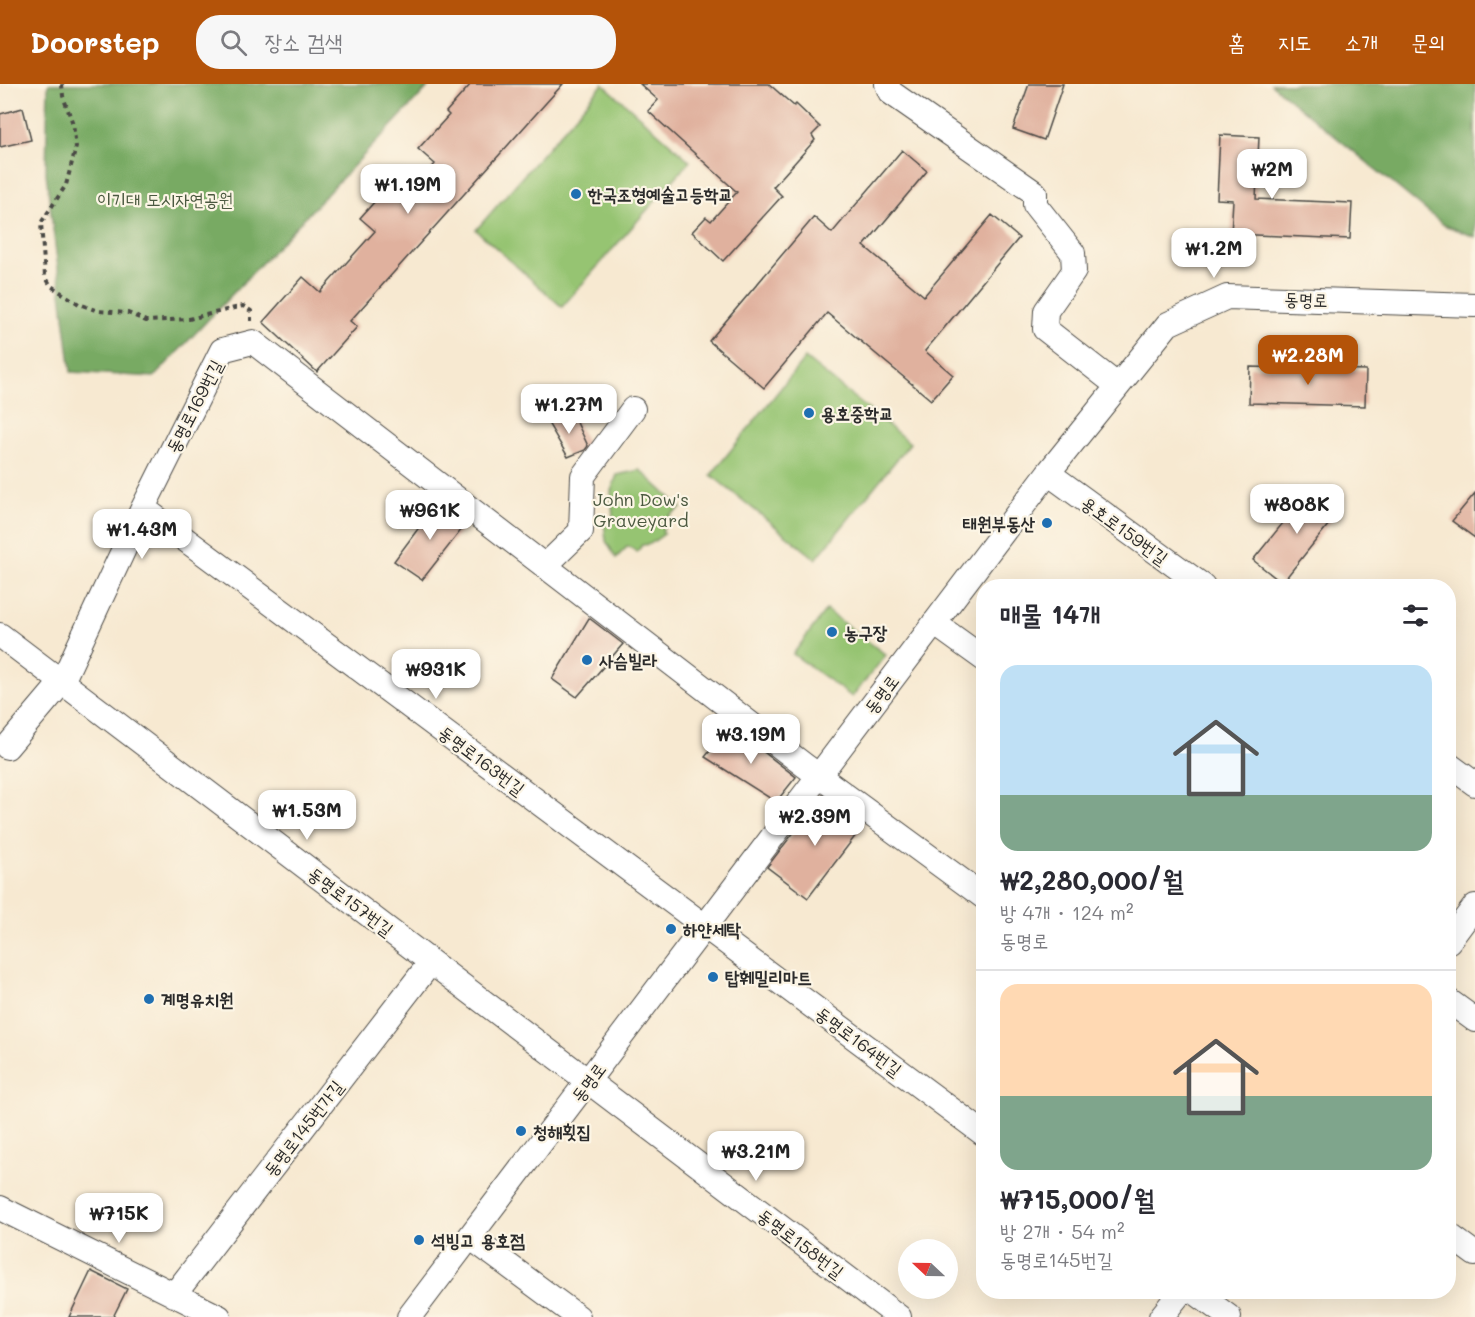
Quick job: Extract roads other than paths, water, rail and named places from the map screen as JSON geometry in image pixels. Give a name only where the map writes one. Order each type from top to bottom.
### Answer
[{"type":"street","points":[[887,84],[890,92],[1035,193],[1035,205],[1073,253],[1074,262],[1074,271],[1046,312],[1045,329],[1119,386]]},
{"type":"street","name":"동명로","points":[[409,1317],[1048,473],[1168,324],[1227,297],[1475,305]]},
{"type":"street","name":"동명로169번길","points":[[8,747],[62,682],[143,508],[222,350],[253,342],[545,566]]},
{"type":"street","points":[[633,410],[583,476],[581,531],[545,566],[819,776],[976,891]]},
{"type":"street","name":"용호로159번길","points":[[1048,473],[1193,579]]},
{"type":"street","name":"동명로163번길","points":[[143,508],[705,927]]},
{"type":"street","points":[[934,623],[976,653]]},
{"type":"street","name":"동명로157번길","points":[[0,635],[588,1081]]},
{"type":"street","points":[[1456,770],[1475,784]]},
{"type":"street","points":[[1456,932],[1475,906]]},
{"type":"street","name":"동명로164번길","points":[[705,927],[976,1128]]},
{"type":"street","name":"동명로145번가길","points":[[174,1295],[431,962]]},
{"type":"street","points":[[1456,1006],[1475,1020]]},
{"type":"street","name":"동명로158번길","points":[[588,1081],[899,1317]]},
{"type":"street","points":[[0,1208],[219,1317]]},
{"type":"street","points":[[470,1237],[578,1317]]},
{"type":"street","points":[[1456,1240],[1475,1254]]},
{"type":"street","points":[[1161,1317],[1175,1299]]},
{"type":"street","points":[[1205,1299],[1229,1317]]},
{"type":"place","name":"한국조형예술고등학교","points":[[576,194]]},
{"type":"place","name":"용호중학교","points":[[809,413]]},
{"type":"place","name":"태원부동산","points":[[1047,523]]},
{"type":"place","name":"농구장","points":[[832,632]]},
{"type":"place","name":"사슴빌라","points":[[587,660]]},
{"type":"place","name":"하얀세탁","points":[[671,929]]},
{"type":"place","name":"탑훼밀리마트","points":[[713,977]]},
{"type":"place","name":"계명유치원","points":[[149,999]]},
{"type":"place","name":"청해횟집","points":[[521,1131]]},
{"type":"place","name":"석빙고 용호점","points":[[419,1240]]},
{"type":"park label","name":"이기대 도시자연공원","points":[[165,199]]},
{"type":"park label","name":"John Dow's Graveyard","points":[[641,509]]}]
